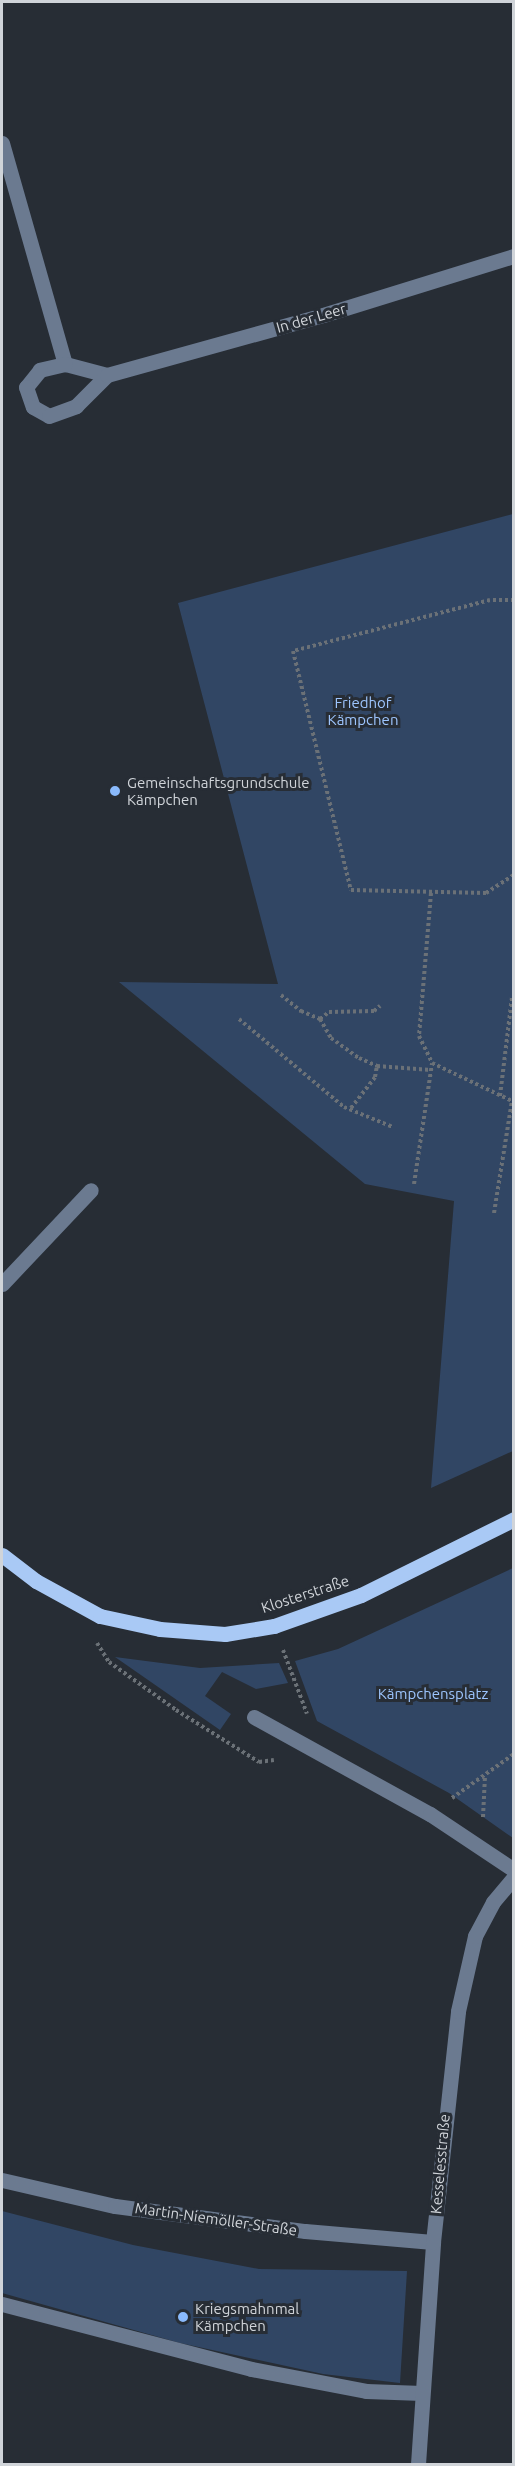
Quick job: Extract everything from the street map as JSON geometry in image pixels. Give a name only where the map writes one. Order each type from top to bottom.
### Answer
[{"type":"main road","name":"Klosterstraße","points":[[2,1555],[36,1581],[100,1616],[160,1629],[225,1634],[274,1626],[361,1595],[513,1519]]},
{"type":"street","points":[[2,143],[65,364],[107,375]]},
{"type":"street","name":"In der Leer","points":[[65,364],[40,370],[26,387],[33,406],[50,416],[76,406],[107,375],[323,315],[513,256]]},
{"type":"street","points":[[2,1284],[91,1191]]},
{"type":"street","points":[[254,1717],[430,1814],[513,1870]]},
{"type":"street","name":"Kesselesstraße","points":[[418,2464],[433,2242],[458,2011],[475,1935],[493,1902],[513,1877]]},
{"type":"street","name":"Martin-Niemöller-Straße","points":[[2,2180],[126,2207],[305,2231],[433,2242]]},
{"type":"street","points":[[2,2304],[252,2369],[366,2391],[422,2392]]},
{"type":"path","points":[[513,600],[490,600],[293,651],[351,890],[431,893],[486,892],[513,875]]},
{"type":"path","points":[[414,1184],[432,1063],[419,1036],[431,893]]},
{"type":"path","points":[[281,995],[301,1011],[320,1019],[331,1038],[359,1058],[377,1066],[431,1070]]},
{"type":"path","points":[[500,1096],[512,997]]},
{"type":"path","points":[[320,1019],[329,1012],[374,1011],[380,1006]]},
{"type":"path","points":[[239,1019],[344,1107],[393,1127]]},
{"type":"path","points":[[432,1063],[513,1101],[494,1213]]},
{"type":"path","points":[[351,1108],[375,1077],[377,1066]]},
{"type":"path","points":[[100,1616],[97,1644],[109,1662],[176,1710],[259,1762],[321,1755],[274,1626]]},
{"type":"path","points":[[430,1814],[513,1754]]},
{"type":"path","points":[[482,1847],[485,1776]]},
{"type":"green space","name":"Friedhof Kämpchen","points":[[513,514],[513,1451],[431,1488],[454,1201],[365,1184],[119,982],[278,984],[178,603]]},
{"type":"green space","name":"Kämpchensplatz","points":[[514,1568],[513,1838],[449,1793],[317,1721],[295,1661],[338,1649]]},
{"type":"green space","points":[[115,1657],[200,1668],[279,1663],[288,1683],[256,1689],[222,1672],[205,1696],[231,1714],[220,1730]]},
{"type":"green space","points":[[2,2211],[133,2245],[259,2269],[407,2271],[400,2383],[323,2374],[180,2343],[2,2293]]},
{"type":"place","name":"Gemeinschaftsgrundschule Kämpchen","points":[[115,791]]},
{"type":"place","name":"Kriegsmahnmal Kämpchen","points":[[183,2317]]}]
